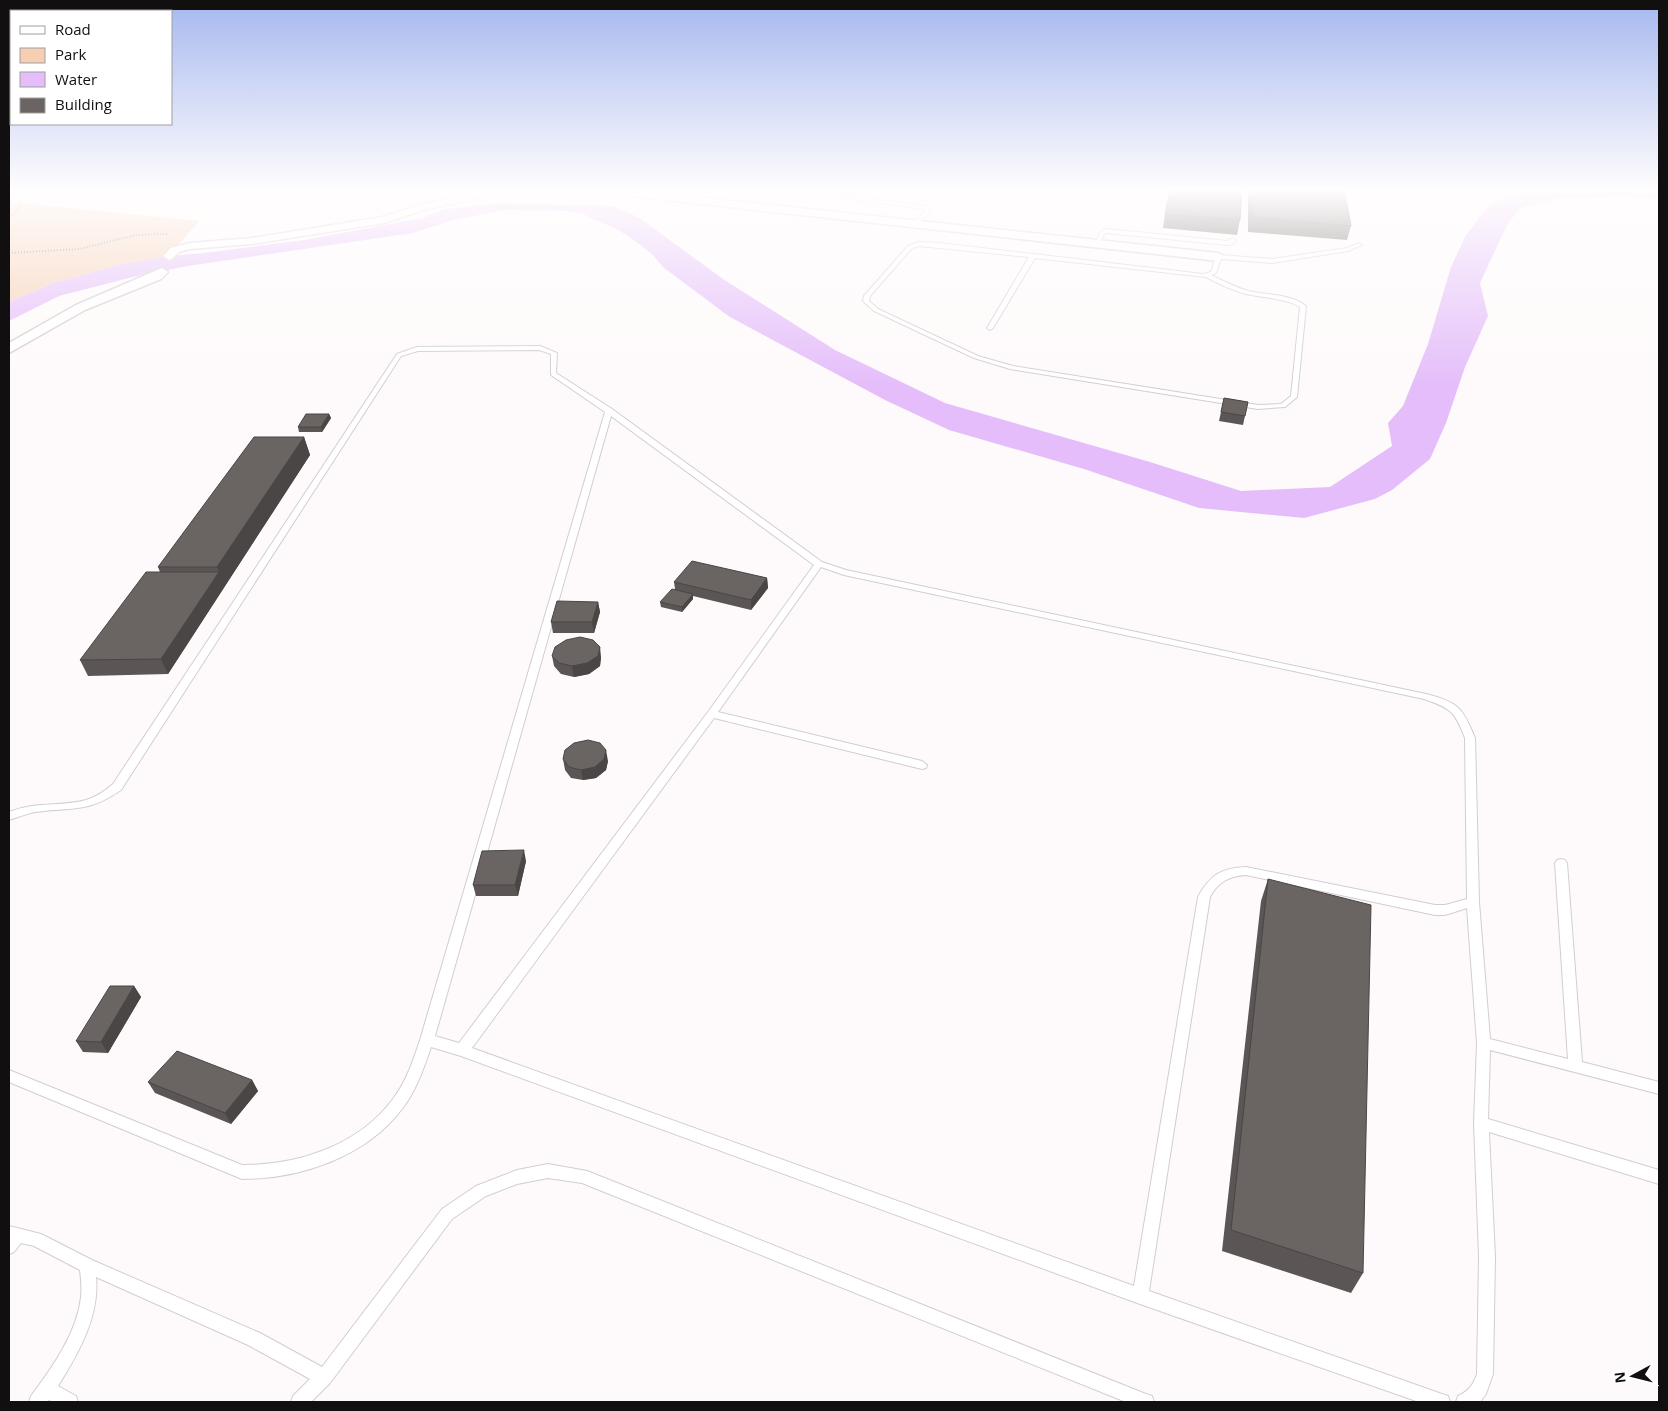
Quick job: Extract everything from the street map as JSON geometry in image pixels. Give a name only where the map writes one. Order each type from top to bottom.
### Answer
[{"type":"street","points":[[1201,255],[1220,257]]},
{"type":"street","points":[[9,349],[47,324],[117,291],[157,276],[162,272]]},
{"type":"lane","points":[[903,255],[867,296],[866,301],[876,310],[976,357],[1012,368],[1258,407],[1283,406],[1294,397],[1303,306],[1294,301],[1231,287],[1208,276],[1023,255]]},
{"type":"lane","points":[[1208,276],[1213,273],[1220,257],[1272,261],[1315,255]]},
{"type":"lane","points":[[990,328],[1033,256]]},
{"type":"lane","points":[[9,816],[37,808],[74,807],[100,799],[117,787],[399,355],[429,348],[546,349],[556,355],[552,374],[609,411],[819,564],[863,576],[1392,690],[1435,700],[1451,706],[1461,716],[1470,738],[1473,902],[1484,1043],[1481,1123],[1487,1257],[1485,1374],[1480,1391],[1473,1399],[1464,1402]]},
{"type":"lane","points":[[9,1076],[242,1172],[273,1172],[330,1155],[352,1143],[392,1111],[407,1088],[427,1040],[601,433],[609,411]]},
{"type":"lane","points":[[462,1050],[712,714],[819,564]]},
{"type":"lane","points":[[712,714],[922,765]]},
{"type":"lane","points":[[1561,863],[1575,1066]]},
{"type":"lane","points":[[1140,1296],[1204,896],[1212,882],[1231,871],[1246,871],[1435,910],[1445,910],[1473,902]]},
{"type":"lane","points":[[427,1040],[462,1050],[1140,1296],[1442,1402]]},
{"type":"lane","points":[[1484,1043],[1659,1088]]},
{"type":"lane","points":[[1481,1123],[1659,1177]]},
{"type":"lane","points":[[299,1402],[324,1377],[447,1214],[481,1191],[517,1176],[548,1171],[582,1176],[1146,1402]]},
{"type":"lane","points":[[11,1238],[36,1240],[254,1339],[324,1377]]},
{"type":"lane","points":[[70,1402],[42,1396],[74,1341],[89,1302],[88,1265]]},
{"type":"green space","points":[[9,255],[170,255],[122,264],[53,283],[9,302]]},
{"type":"water","points":[[264,255],[188,266],[133,277],[59,296],[9,321],[9,302],[53,283],[122,264],[169,256]]},
{"type":"water","points":[[653,255],[690,255],[723,279],[835,350],[945,403],[1150,462],[1241,491],[1330,487],[1392,446],[1388,423],[1403,406],[1428,344],[1451,267],[1457,255],[1493,255],[1480,283],[1488,316],[1465,367],[1446,423],[1430,459],[1392,490],[1375,499],[1304,518],[1199,508],[1084,469],[949,430],[885,400],[730,317],[664,268]]},
{"type":"building","points":[[1224,398],[1248,402],[1245,416],[1221,412]]},
{"type":"building","points":[[306,414],[329,414],[321,427],[298,427]]},
{"type":"building","points":[[254,437],[304,437],[217,567],[158,567]]},
{"type":"building","points":[[692,561],[767,578],[751,600],[674,582]]},
{"type":"building","points":[[146,572],[219,572],[161,659],[80,660]]},
{"type":"building","points":[[672,589],[693,594],[682,607],[660,602]]},
{"type":"building","points":[[557,601],[598,602],[592,622],[551,622]]},
{"type":"building","points":[[580,637],[593,640],[600,647],[598,656],[587,663],[572,666],[559,663],[552,656],[555,647],[566,640]]},
{"type":"building","points":[[588,740],[600,743],[606,750],[604,759],[595,767],[581,770],[569,767],[563,759],[565,750],[574,743]]},
{"type":"building","points":[[524,850],[515,885],[473,885],[482,851]]},
{"type":"building","points":[[1268,879],[1371,905],[1363,1273],[1231,1230]]},
{"type":"building","points":[[110,986],[134,986],[101,1042],[76,1041]]},
{"type":"building","points":[[177,1051],[252,1080],[225,1113],[148,1082]]},
{"type":"waterway","points":[[670,255],[733,307]]}]
